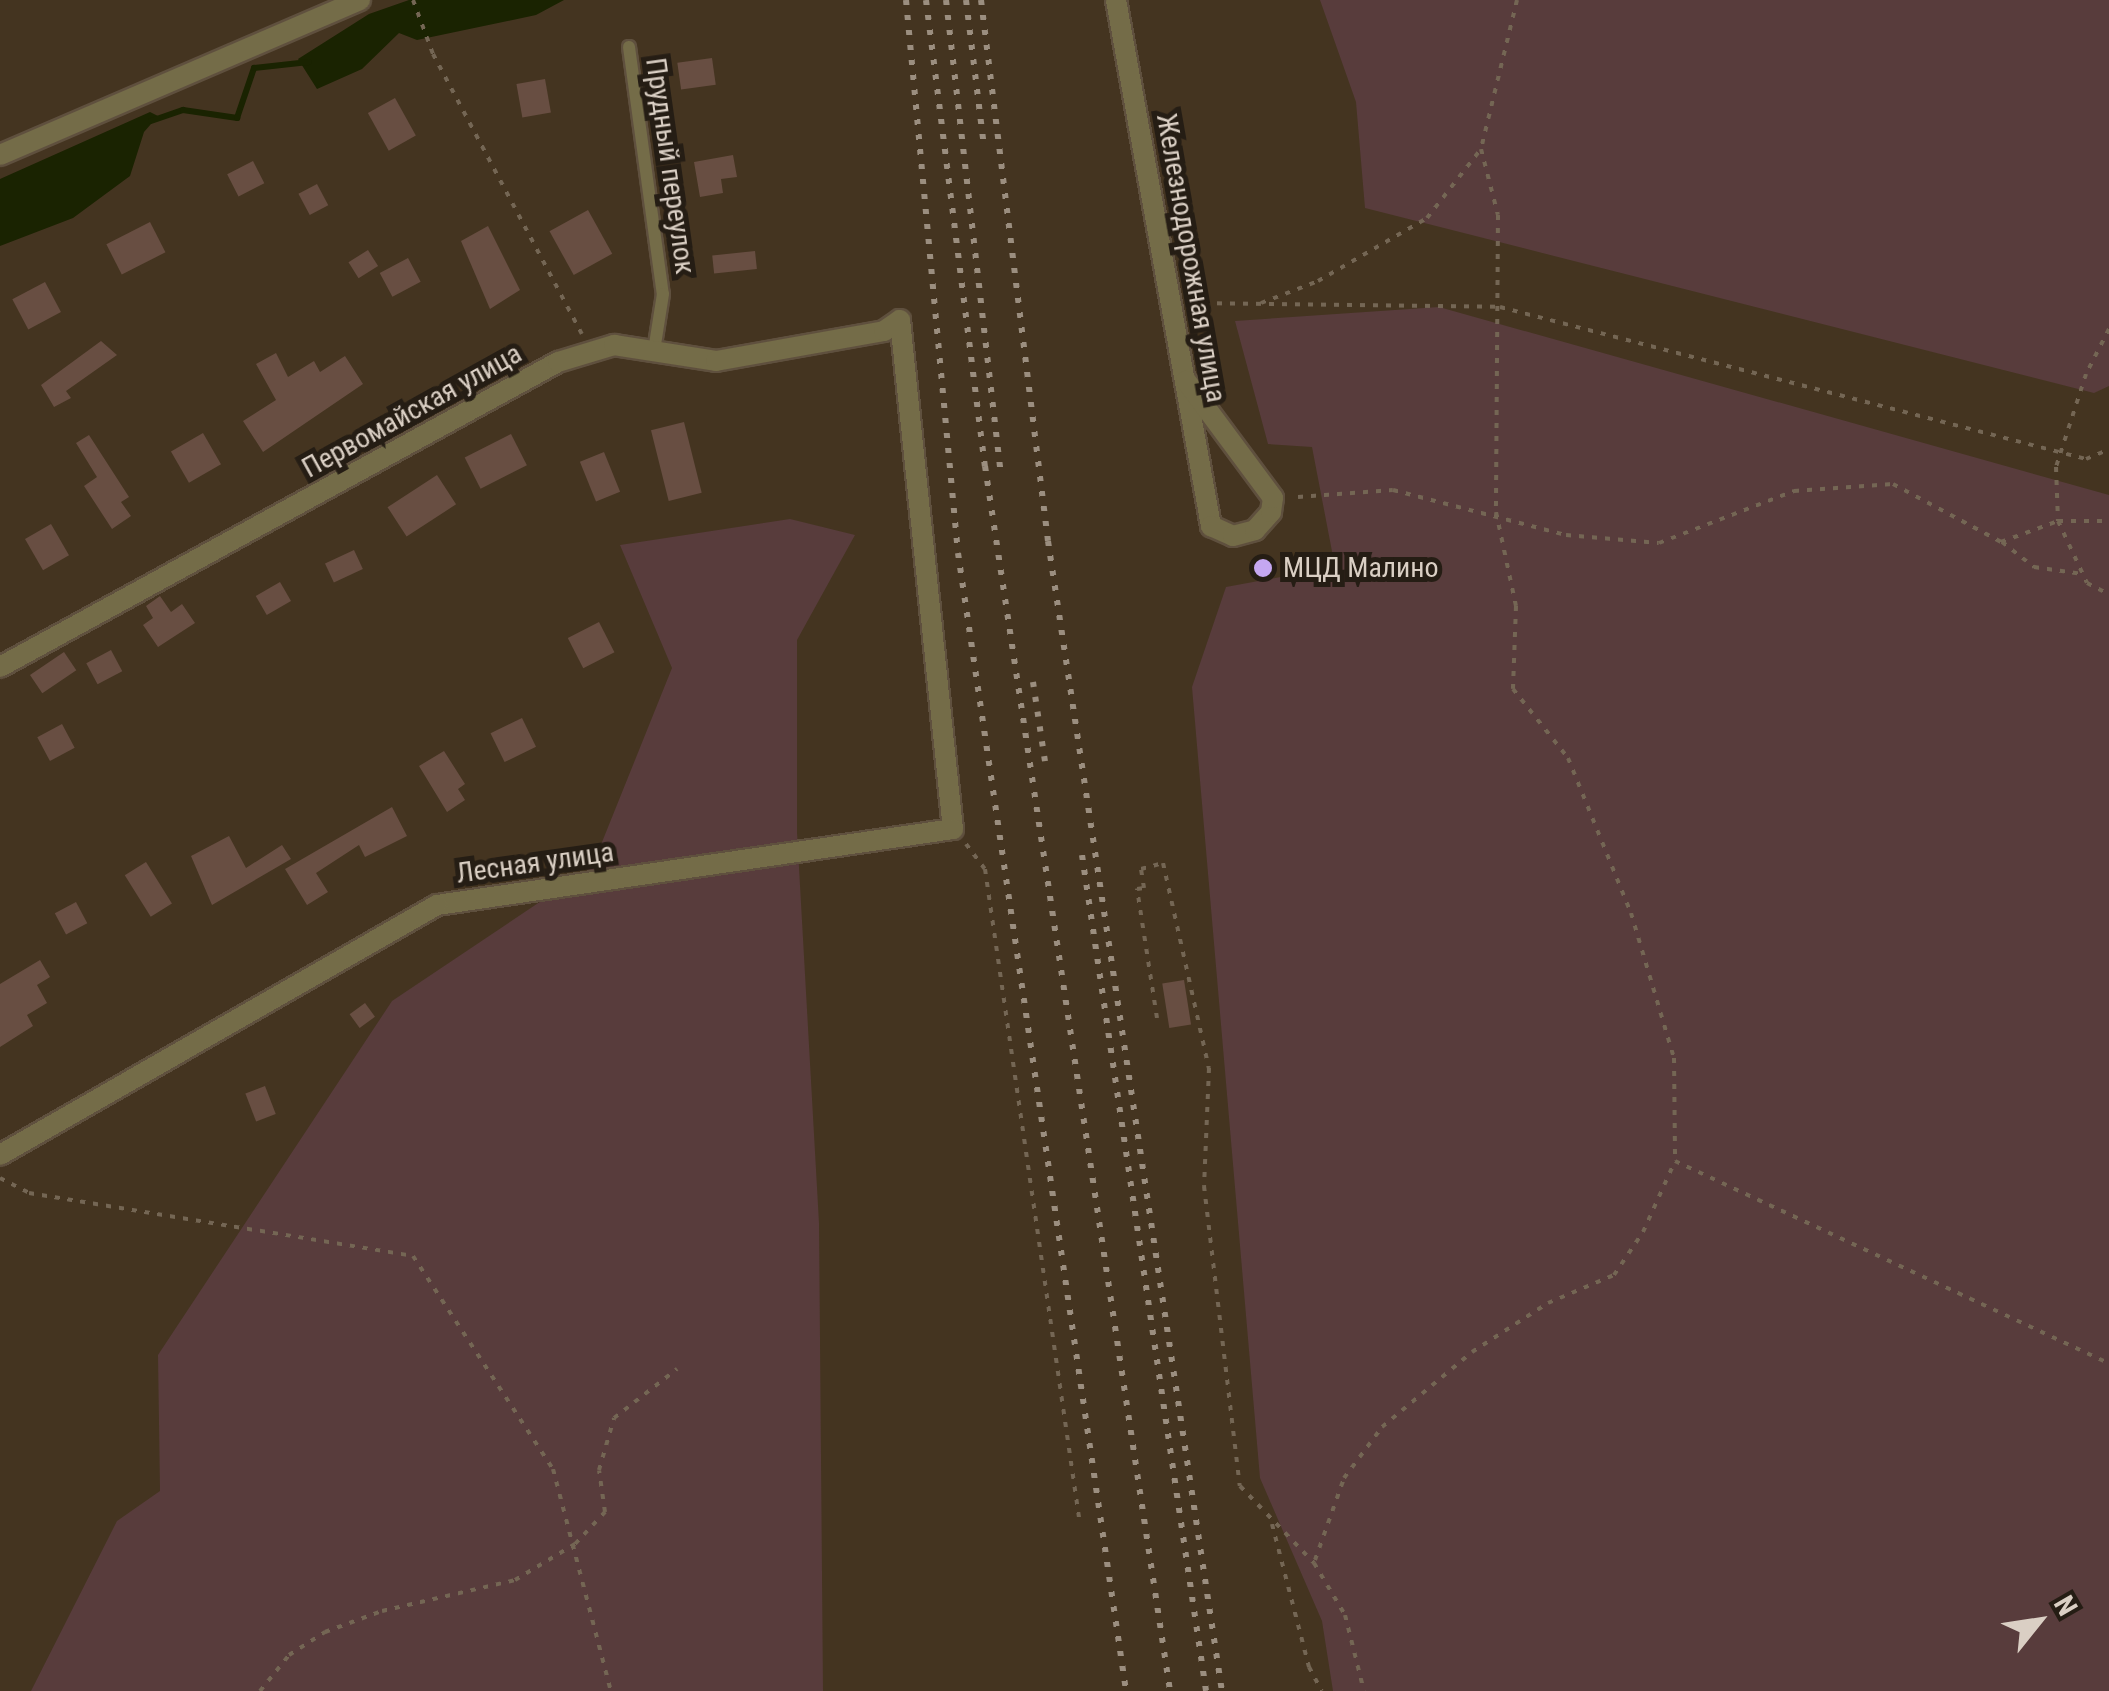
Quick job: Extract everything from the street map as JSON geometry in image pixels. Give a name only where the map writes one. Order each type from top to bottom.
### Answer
[{"type":"street","points":[[0,155],[360,0]]},
{"type":"street","name":"Железнодорожная улица","points":[[1116,0],[1211,526],[1233,536],[1256,530],[1272,512],[1273,498],[1186,381]]},
{"type":"street","name":"Первомайская улица","points":[[0,667],[558,362],[614,344],[716,361],[884,332],[900,320],[953,829]]},
{"type":"street","name":"Лесная улица","points":[[2,1148],[437,905],[953,829]]},
{"type":"lane","name":"Прудный переулок","points":[[629,47],[662,294],[654,351]]},
{"type":"path","points":[[413,0],[433,54],[592,352]]},
{"type":"path","points":[[1259,304],[1318,281],[1426,218],[1482,148],[1516,0]]},
{"type":"path","points":[[1314,1563],[1344,1478],[1382,1427],[1472,1352],[1548,1303],[1614,1275],[1643,1232],[1675,1161],[1674,1058],[1631,913],[1568,758],[1513,689],[1516,606],[1496,512],[1498,215],[1482,148]]},
{"type":"path","points":[[1172,303],[1500,307],[2086,459],[2109,449]]},
{"type":"path","points":[[2109,329],[2086,374],[2060,452],[2058,521],[2083,574],[2109,594]]},
{"type":"path","points":[[1298,498],[1393,490],[1496,512],[1566,534],[1659,543],[1794,491],[1893,484],[2001,542],[2034,567],[2083,574]]},
{"type":"path","points":[[2001,542],[2058,521],[2109,521]]},
{"type":"path","points":[[953,829],[985,869],[1079,1517]]},
{"type":"path","points":[[1157,1018],[1137,889],[1144,888],[1141,869],[1163,864],[1210,1068],[1204,1186],[1240,1486],[1272,1524],[1314,1563],[1346,1615],[1364,1691]]},
{"type":"path","points":[[1675,1161],[2109,1363]]},
{"type":"path","points":[[0,1178],[29,1193],[413,1256],[554,1469],[611,1691]]},
{"type":"path","points":[[260,1691],[289,1655],[325,1632],[382,1611],[515,1580],[575,1544],[605,1512],[599,1470],[614,1418],[677,1369]]},
{"type":"path","points":[[1272,1524],[1309,1667],[1322,1691]]},
{"type":"shaded area","points":[[409,0],[564,0],[536,15],[417,40],[399,33],[362,69],[317,89],[298,59],[369,14]]},
{"type":"shaded area","points":[[1320,0],[2109,0],[2109,386],[2094,393],[1365,208],[1356,102]]},
{"type":"shaded area","points":[[150,112],[158,116],[144,132],[130,176],[73,218],[0,246],[0,179]]},
{"type":"shaded area","points":[[1439,307],[2109,495],[2109,1691],[1333,1691],[1322,1621],[1260,1478],[1192,687],[1226,587],[1335,567],[1312,447],[1268,444],[1235,321]]},
{"type":"shaded area","points":[[790,519],[855,535],[797,640],[797,832],[819,1223],[823,1691],[31,1691],[117,1521],[160,1491],[158,1355],[392,1001],[592,867],[672,668],[620,545]]},
{"type":"building","points":[[712,58],[716,85],[681,90],[677,63]]},
{"type":"building","points":[[545,79],[551,112],[522,118],[516,84]]},
{"type":"building","points":[[395,98],[416,136],[389,151],[368,113]]},
{"type":"building","points":[[733,155],[737,177],[721,179],[723,193],[700,197],[694,162]]},
{"type":"building","points":[[253,161],[264,183],[239,196],[227,174]]},
{"type":"building","points":[[317,184],[328,205],[310,215],[298,194]]},
{"type":"building","points":[[588,210],[612,254],[574,275],[550,231]]},
{"type":"building","points":[[150,222],[165,252],[122,275],[106,244]]},
{"type":"building","points":[[488,226],[520,290],[490,309],[461,241]]},
{"type":"building","points":[[368,250],[378,266],[359,278],[348,262]]},
{"type":"building","points":[[755,251],[757,269],[714,273],[712,255]]},
{"type":"building","points":[[408,258],[421,282],[392,297],[380,273]]},
{"type":"building","points":[[45,282],[61,312],[28,329],[12,299]]},
{"type":"building","points":[[101,341],[117,355],[66,391],[71,398],[54,407],[41,385]]},
{"type":"building","points":[[276,353],[288,377],[314,361],[320,372],[345,356],[363,384],[263,452],[243,421],[276,400],[256,364]]},
{"type":"building","points":[[684,422],[702,493],[669,501],[651,430]]},
{"type":"building","points":[[203,433],[221,464],[189,483],[171,451]]},
{"type":"building","points":[[511,434],[527,465],[481,489],[465,458]]},
{"type":"building","points":[[89,435],[129,497],[121,502],[131,516],[112,529],[84,486],[97,477],[76,443]]},
{"type":"building","points":[[604,452],[620,492],[596,502],[580,462]]},
{"type":"building","points":[[437,475],[456,504],[407,536],[388,507]]},
{"type":"building","points":[[51,524],[69,555],[43,570],[25,539]]},
{"type":"building","points":[[354,550],[363,569],[334,583],[325,564]]},
{"type":"building","points":[[280,582],[291,601],[267,615],[256,596]]},
{"type":"building","points":[[160,596],[171,612],[182,604],[195,623],[158,647],[143,625],[153,618],[146,606]]},
{"type":"building","points":[[599,622],[614,652],[583,668],[568,638]]},
{"type":"building","points":[[111,650],[122,671],[98,684],[86,663]]},
{"type":"building","points":[[64,652],[76,670],[42,693],[30,675]]},
{"type":"building","points":[[522,718],[536,747],[505,762],[491,733]]},
{"type":"building","points":[[62,724],[75,748],[50,761],[37,737]]},
{"type":"building","points":[[444,751],[465,784],[458,789],[465,800],[447,812],[419,766]]},
{"type":"building","points":[[392,807],[407,836],[365,857],[359,845],[316,873],[328,892],[307,905],[285,869]]},
{"type":"building","points":[[229,836],[246,868],[282,845],[291,859],[212,905],[191,856]]},
{"type":"building","points":[[146,862],[172,904],[151,917],[125,875]]},
{"type":"building","points":[[76,902],[87,923],[66,934],[55,913]]},
{"type":"building","points":[[40,960],[50,977],[37,985],[47,1003],[27,1015],[33,1026],[0,1047],[0,984]]},
{"type":"building","points":[[1184,980],[1191,1024],[1169,1028],[1162,983]]},
{"type":"building","points":[[365,1003],[375,1017],[360,1028],[350,1014]]},
{"type":"building","points":[[265,1086],[276,1114],[256,1122],[245,1094]]},
{"type":"waterway","points":[[151,121],[183,110],[237,118],[254,68],[309,62]]},
{"type":"railway","points":[[906,0],[958,553],[1126,1691]]},
{"type":"railway","points":[[926,0],[985,466],[1170,1691]]},
{"type":"railway","points":[[946,0],[1001,475]]},
{"type":"railway","points":[[966,0],[984,147]]},
{"type":"railway","points":[[981,0],[1048,541],[1222,1691]]},
{"type":"railway","points":[[1033,682],[1045,761]]},
{"type":"railway","points":[[1082,855],[1206,1691]]},
{"type":"place","name":"МЦД Малино","points":[[1263,568]]}]
